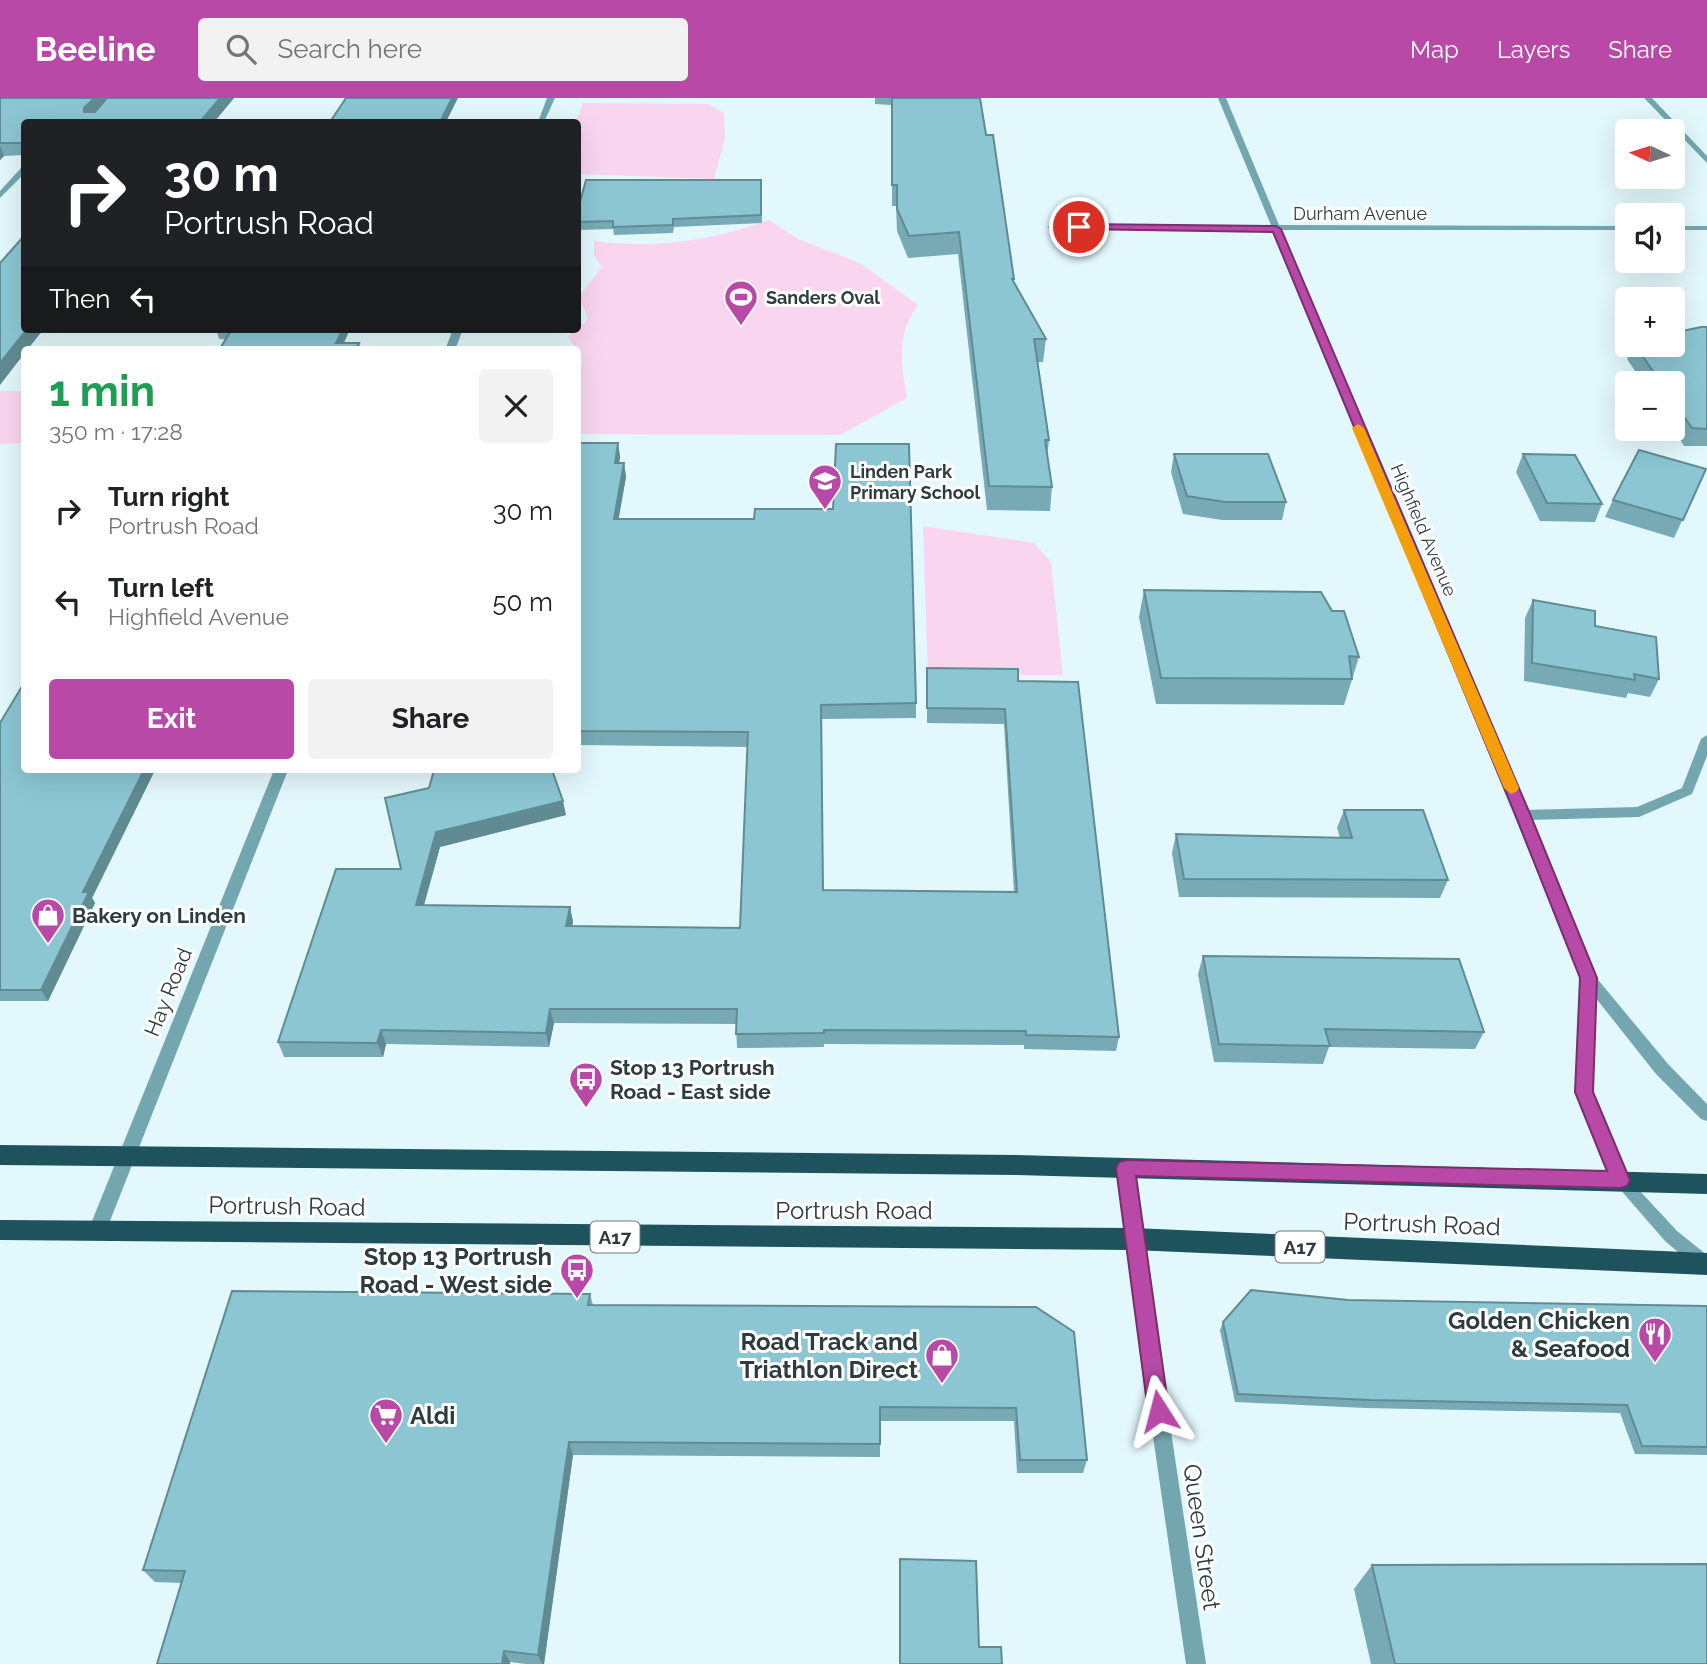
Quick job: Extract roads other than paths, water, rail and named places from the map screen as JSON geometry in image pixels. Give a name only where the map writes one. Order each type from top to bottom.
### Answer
[{"type":"highway","name":"Portrush Road","points":[[0,1155],[1126,1168],[1707,1184]]},
{"type":"highway","name":"Portrush Road","points":[[0,1230],[1133,1239],[1706,1264]]},
{"type":"street","points":[[542,119],[551,98]]},
{"type":"street","name":"Highfield Avenue","points":[[1222,98],[1588,978],[1662,1069],[1707,1114]]},
{"type":"street","points":[[1648,98],[1707,160]]},
{"type":"street","points":[[0,196],[21,173]]},
{"type":"street","name":"Durham Avenue","points":[[1051,227],[1615,228]]},
{"type":"street","points":[[1685,228],[1707,228]]},
{"type":"street","points":[[1522,814],[1639,813],[1687,791],[1707,739]]},
{"type":"street","name":"Hay Road","points":[[97,1231],[280,773]]},
{"type":"street","name":"Highfield Avenue","points":[[1588,978],[1584,1092],[1620,1180],[1671,1236],[1706,1264]]},
{"type":"street","name":"Queen Street","points":[[1126,1168],[1133,1239],[1196,1664]]},
{"type":"place","name":"Sanders Oval","points":[[741,327]]},
{"type":"place","name":"Linden Park Primary School","points":[[825,511]]},
{"type":"place","name":"Bakery on Linden","points":[[48,945]]},
{"type":"place","name":"Stop 13 Portrush Road - East side","points":[[586,1109]]},
{"type":"place","name":"Stop 13 Portrush Road - West side","points":[[577,1300]]},
{"type":"place","name":"Golden Chicken & Seafood","points":[[1655,1364]]},
{"type":"place","name":"Road Track and Triathlon Direct","points":[[942,1385]]},
{"type":"place","name":"Aldi","points":[[386,1445]]}]
